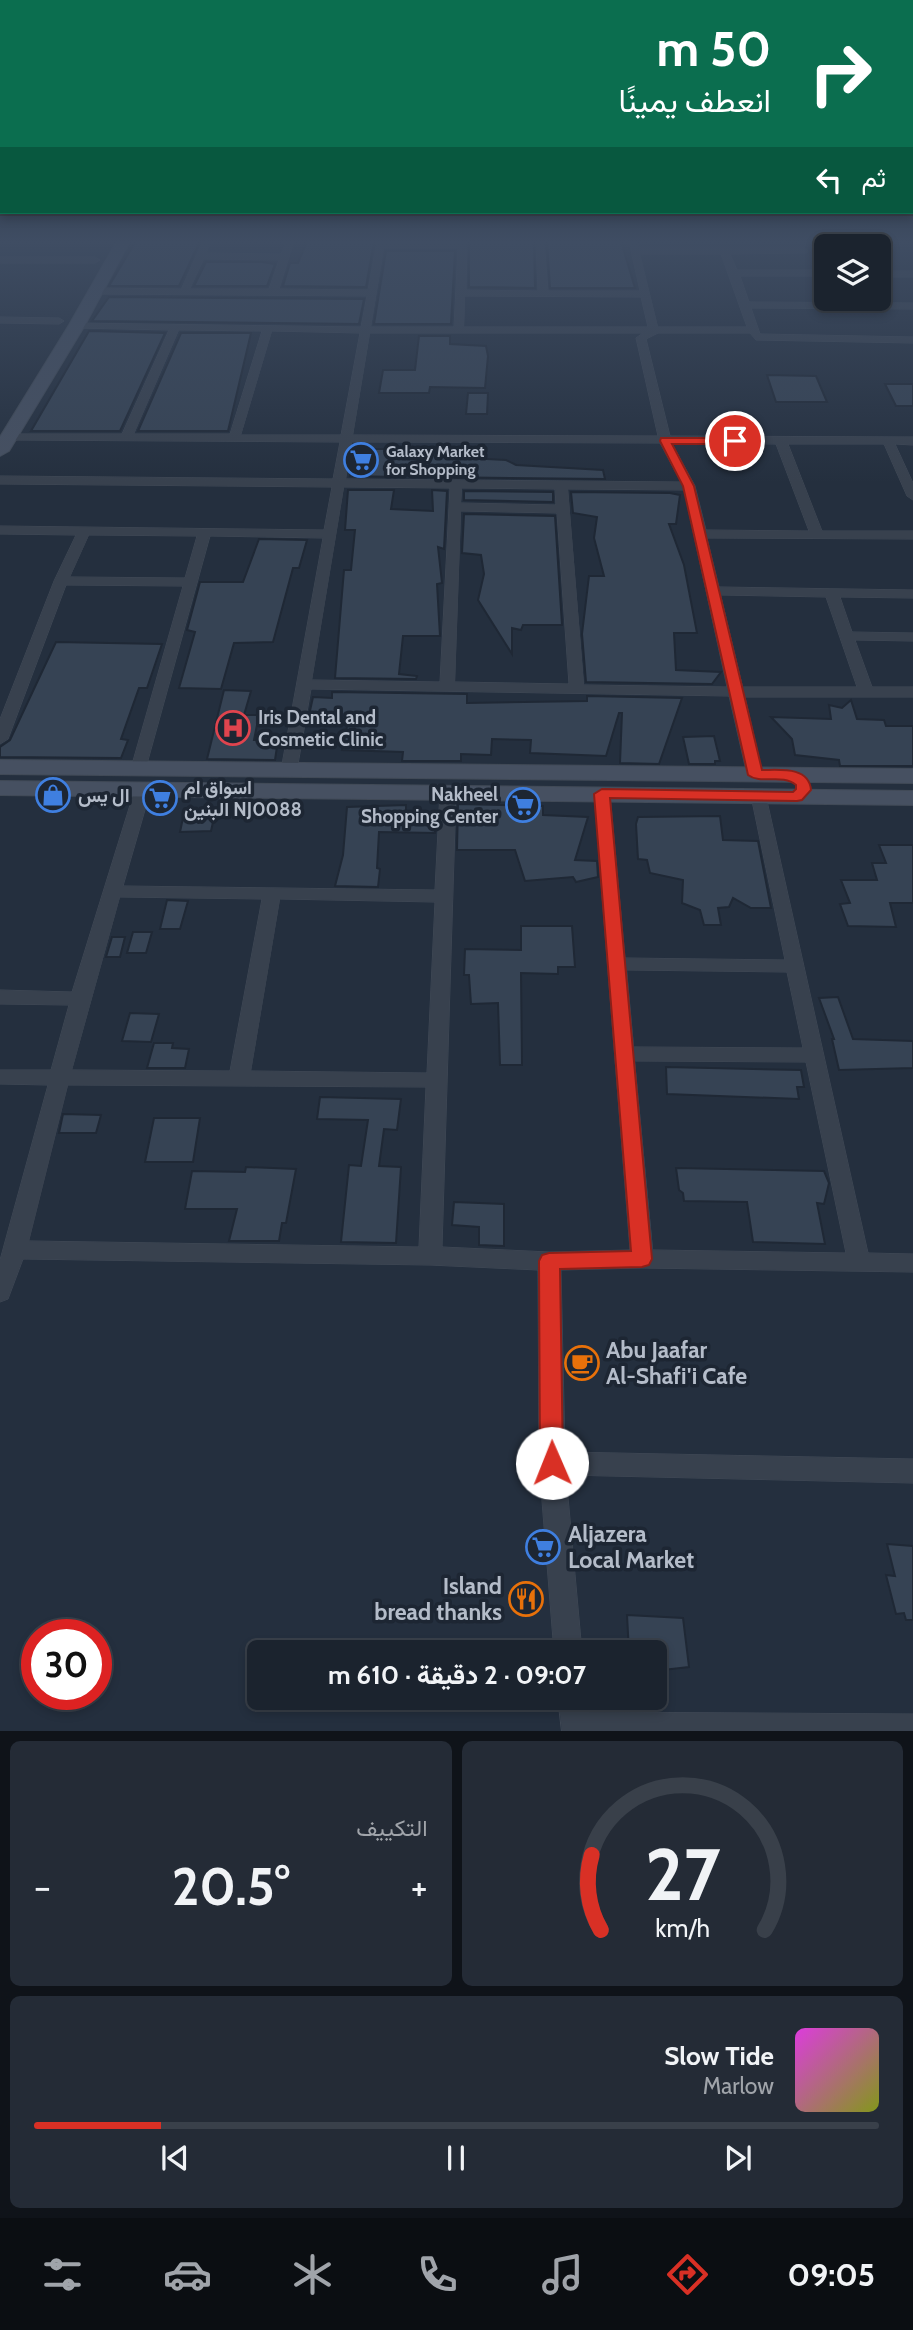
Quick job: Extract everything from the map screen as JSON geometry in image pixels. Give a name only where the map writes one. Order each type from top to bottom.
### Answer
[{"type":"street","points":[[17,322],[56,326],[60,322]]},
{"type":"street","points":[[0,451],[78,322]]},
{"type":"street","points":[[289,770],[367,322]]},
{"type":"street","points":[[458,322],[458,330]]},
{"type":"street","points":[[652,322],[654,331]]},
{"type":"street","points":[[750,322],[756,337],[913,340]]},
{"type":"street","points":[[77,325],[366,330],[753,330]]},
{"type":"street","points":[[126,438],[175,327]]},
{"type":"street","points":[[234,439],[268,327]]},
{"type":"street","points":[[654,331],[641,338],[665,441],[689,486],[757,785],[859,1262]]},
{"type":"street","points":[[9,437],[913,441]]},
{"type":"street","points":[[781,441],[816,533]]},
{"type":"street","points":[[888,442],[913,496]]},
{"type":"street","points":[[0,480],[689,486]]},
{"type":"street","points":[[447,688],[456,484]]},
{"type":"street","points":[[561,484],[577,689]]},
{"type":"street","points":[[455,507],[562,509]]},
{"type":"street","points":[[0,530],[331,534]]},
{"type":"street","points":[[0,739],[61,581],[84,531]]},
{"type":"street","points":[[0,1292],[15,1250],[80,999],[112,891],[205,533]]},
{"type":"street","points":[[700,534],[913,534]]},
{"type":"street","points":[[61,581],[191,582]]},
{"type":"street","points":[[713,591],[913,594]]},
{"type":"street","points":[[831,593],[866,692]]},
{"type":"street","points":[[846,636],[913,637]]},
{"type":"street","points":[[304,684],[736,692],[913,692]]},
{"type":"street","points":[[0,767],[141,779],[448,792],[602,794],[757,785]]},
{"type":"street","points":[[0,788],[289,770],[795,786],[856,797],[913,798]]},
{"type":"street","points":[[795,786],[840,775],[913,776]]},
{"type":"street","points":[[840,775],[838,786],[856,797]]},
{"type":"street","points":[[430,1256],[448,792]]},
{"type":"street","points":[[602,794],[642,1259]]},
{"type":"street","points":[[112,891],[444,896]]},
{"type":"street","points":[[239,1079],[272,893]]},
{"type":"street","points":[[618,964],[796,966]]},
{"type":"street","points":[[0,997],[80,999]]},
{"type":"street","points":[[625,1054],[815,1055]]},
{"type":"street","points":[[0,1077],[437,1080]]},
{"type":"street","points":[[15,1250],[430,1256],[549,1261],[642,1259],[913,1263]]},
{"type":"street","points":[[549,1261],[552,1463],[567,1640]]},
{"type":"street","points":[[552,1463],[913,1471]]},
{"type":"street","points":[[573,1710],[575,1727],[913,1729]]},
{"type":"building","points":[[161,322],[359,322],[359,324]]},
{"type":"building","points":[[374,322],[451,322],[451,324],[374,324]]},
{"type":"building","points":[[89,331],[165,333],[120,431],[31,431]]},
{"type":"building","points":[[181,333],[251,333],[228,431],[138,431]]},
{"type":"building","points":[[419,336],[450,336],[450,344],[486,346],[488,356],[485,388],[430,387],[429,393],[379,393],[383,370],[415,370]]},
{"type":"building","points":[[767,375],[816,376],[827,402],[776,402]]},
{"type":"building","points":[[885,384],[913,384],[913,406],[896,406]]},
{"type":"building","points":[[468,393],[488,393],[487,414],[466,414]]},
{"type":"building","points":[[355,449],[467,449],[468,458],[506,460],[516,465],[603,470],[605,479],[431,477],[431,472],[398,471],[397,477],[350,476]]},
{"type":"building","points":[[348,490],[394,490],[391,509],[433,511],[432,490],[447,491],[444,549],[438,547],[442,583],[437,584],[440,636],[403,636],[399,674],[417,676],[416,679],[335,678],[344,570],[351,570],[355,530],[345,530]]},
{"type":"building","points":[[464,491],[553,492],[553,502],[464,500]]},
{"type":"building","points":[[571,492],[680,495],[676,524],[669,524],[684,565],[697,633],[674,633],[676,670],[721,672],[712,684],[586,682],[582,634],[589,576],[604,576],[594,538],[597,517],[573,513]]},
{"type":"building","points":[[464,514],[555,516],[562,625],[523,625],[521,630],[512,628],[512,654],[478,600],[484,574],[481,555],[462,553]]},
{"type":"building","points":[[259,539],[307,540],[299,568],[293,568],[273,642],[234,643],[221,689],[179,688],[195,632],[187,630],[200,582],[243,582]]},
{"type":"building","points":[[56,642],[162,644],[147,688],[139,688],[121,739],[128,740],[121,758],[0,757],[0,747],[10,740]]},
{"type":"building","points":[[224,690],[251,691],[244,715],[259,715],[254,740],[278,740],[275,760],[207,759]]},
{"type":"building","points":[[332,692],[467,694],[467,703],[587,701],[587,696],[682,698],[659,764],[620,763],[622,713],[619,713],[606,756],[530,753],[531,740],[492,739],[491,755],[461,754],[461,761],[402,761],[403,752],[342,750],[348,722],[308,720],[313,697],[332,698]]},
{"type":"building","points":[[851,700],[857,719],[884,720],[886,726],[913,726],[913,766],[840,766],[839,760],[795,755],[792,739],[771,717],[831,719],[829,705],[842,708]]},
{"type":"building","points":[[714,736],[720,761],[715,761],[715,764],[689,764],[683,737]]},
{"type":"building","points":[[458,804],[543,806],[543,815],[588,817],[575,860],[597,861],[598,877],[576,882],[573,877],[525,881],[515,850],[457,850]]},
{"type":"building","points":[[406,805],[406,813],[436,814],[435,833],[379,832],[378,887],[335,886],[343,855],[347,807]]},
{"type":"building","points":[[184,813],[215,813],[211,831],[180,832]]},
{"type":"building","points":[[720,816],[723,840],[758,841],[771,908],[751,908],[733,898],[729,907],[718,908],[721,925],[704,925],[700,910],[682,903],[683,880],[650,873],[647,860],[638,859],[636,824],[638,817]]},
{"type":"building","points":[[879,845],[913,845],[913,903],[890,903],[896,927],[848,926],[840,904],[850,903],[841,880],[877,880],[872,863],[886,863]]},
{"type":"building","points":[[167,900],[188,901],[180,929],[160,929]]},
{"type":"building","points":[[521,926],[572,926],[575,967],[558,967],[558,974],[521,973],[522,1065],[500,1065],[498,1003],[471,1004],[469,975],[464,975],[465,949],[521,950]]},
{"type":"building","points":[[133,932],[152,932],[146,953],[127,953]]},
{"type":"building","points":[[112,937],[125,937],[120,957],[106,957]]},
{"type":"building","points":[[838,997],[853,1039],[913,1041],[913,1068],[839,1070],[834,1039],[819,998]]},
{"type":"building","points":[[130,1013],[159,1014],[151,1042],[122,1041]]},
{"type":"building","points":[[154,1043],[173,1043],[172,1048],[189,1049],[185,1068],[147,1068]]},
{"type":"building","points":[[666,1067],[801,1070],[804,1087],[797,1087],[799,1099],[667,1094]]},
{"type":"building","points":[[320,1097],[401,1099],[397,1130],[384,1129],[379,1166],[401,1167],[396,1243],[341,1242],[349,1165],[361,1166],[368,1120],[317,1119]]},
{"type":"building","points":[[63,1114],[101,1115],[96,1133],[59,1133]]},
{"type":"building","points":[[154,1118],[200,1118],[193,1162],[145,1162]]},
{"type":"building","points":[[246,1167],[296,1169],[286,1223],[282,1223],[279,1241],[229,1241],[237,1209],[185,1209],[192,1171],[245,1172]]},
{"type":"building","points":[[676,1168],[824,1171],[829,1183],[824,1204],[817,1203],[825,1244],[753,1242],[747,1202],[684,1201],[683,1193],[679,1190]]},
{"type":"building","points":[[454,1202],[504,1204],[504,1246],[479,1245],[479,1227],[452,1225]]},
{"type":"building","points":[[887,1544],[913,1546],[913,1620],[906,1620],[904,1613],[896,1614],[886,1575],[895,1576]]},
{"type":"building","points":[[627,1615],[683,1618],[689,1667],[667,1670],[667,1640],[628,1640]]},
{"type":"place","name":"Galaxy Market for Shopping","points":[[361,460]]},
{"type":"place","name":"Iris Dental and Cosmetic Clinic","points":[[233,728]]},
{"type":"place","name":"ال يس","points":[[53,795]]},
{"type":"place","name":"اسواق ام البنين NJ0088","points":[[160,798]]},
{"type":"place","name":"Nakheel Shopping Center","points":[[523,805]]},
{"type":"place","name":"Abu Jaafar Al-Shafi'i Cafe","points":[[582,1363]]},
{"type":"place","name":"Aljazera Local Market","points":[[543,1547]]},
{"type":"place","name":"Island bread thanks","points":[[526,1599]]},
{"type":"route","points":[[552,1463],[549,1261],[642,1259],[602,794],[797,796],[803,790],[803,783],[793,775],[755,775],[689,486],[665,441],[735,441]]}]
